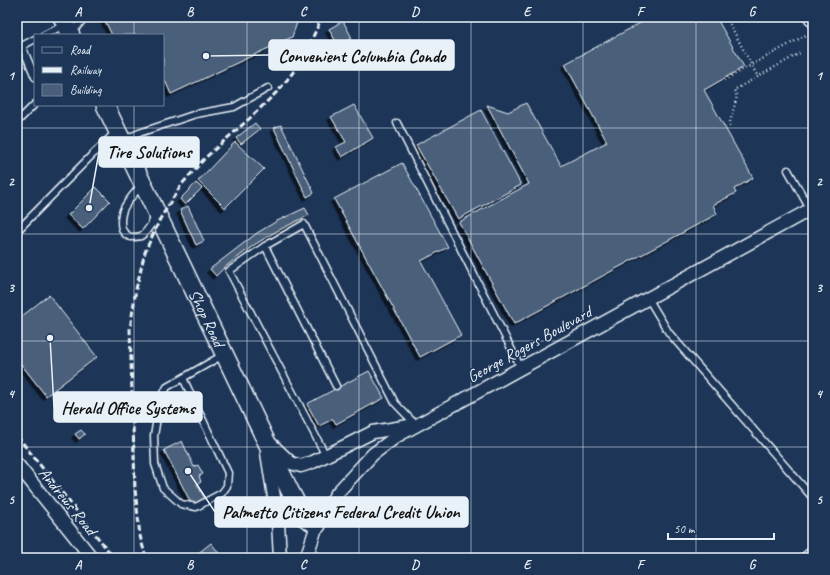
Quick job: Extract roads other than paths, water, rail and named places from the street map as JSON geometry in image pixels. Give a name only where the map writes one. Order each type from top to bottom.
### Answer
[{"type":"street","points":[[810,17],[813,21]]},
{"type":"street","name":"Shop Road","points":[[105,106],[290,492],[304,517],[317,525]]},
{"type":"street","name":"George Rogers Boulevard","points":[[306,558],[317,525],[337,493],[373,454],[396,436],[812,208]]},
{"type":"street","points":[[264,436],[291,463],[301,466],[326,456],[373,432],[416,425]]},
{"type":"street","points":[[264,436],[278,522],[280,558]]},
{"type":"street","name":"Andrews Road","points":[[17,464],[92,558]]},
{"type":"lane","points":[[47,34],[67,28],[85,17]]},
{"type":"lane","points":[[34,39],[20,44],[34,76]]},
{"type":"lane","points":[[17,231],[92,155],[120,136],[139,133],[196,114],[234,107],[268,88]]},
{"type":"lane","points":[[17,122],[34,105]]},
{"type":"lane","points":[[397,123],[521,368]]},
{"type":"lane","points":[[788,170],[812,208]]},
{"type":"lane","points":[[143,183],[128,201],[123,211],[121,220],[122,228],[126,235],[134,237],[141,236],[158,214]]},
{"type":"lane","points":[[326,456],[229,271],[265,246],[304,224],[395,403],[416,425]]},
{"type":"lane","points":[[265,246],[336,386]]},
{"type":"lane","points":[[648,298],[668,334],[813,498]]},
{"type":"lane","points":[[182,378],[228,474],[227,486],[222,493],[196,507],[181,504],[164,488],[156,464],[154,436],[160,400],[167,387],[182,378],[224,354]]},
{"type":"lane","points":[[802,558],[813,549]]},
{"type":"railway","points":[[146,558],[140,536],[135,489],[130,329],[136,289],[145,252],[160,219],[181,185],[205,158],[279,90],[302,61],[322,17]]},
{"type":"railway","points":[[17,436],[114,558]]},
{"type":"place","name":"Convenient Columbia Condo","points":[[206,56]]},
{"type":"place","name":"Tire Solutions","points":[[89,208]]},
{"type":"place","name":"Herald Office Systems","points":[[50,338]]},
{"type":"place","name":"Palmetto Citizens Federal Credit Union","points":[[188,471]]}]
